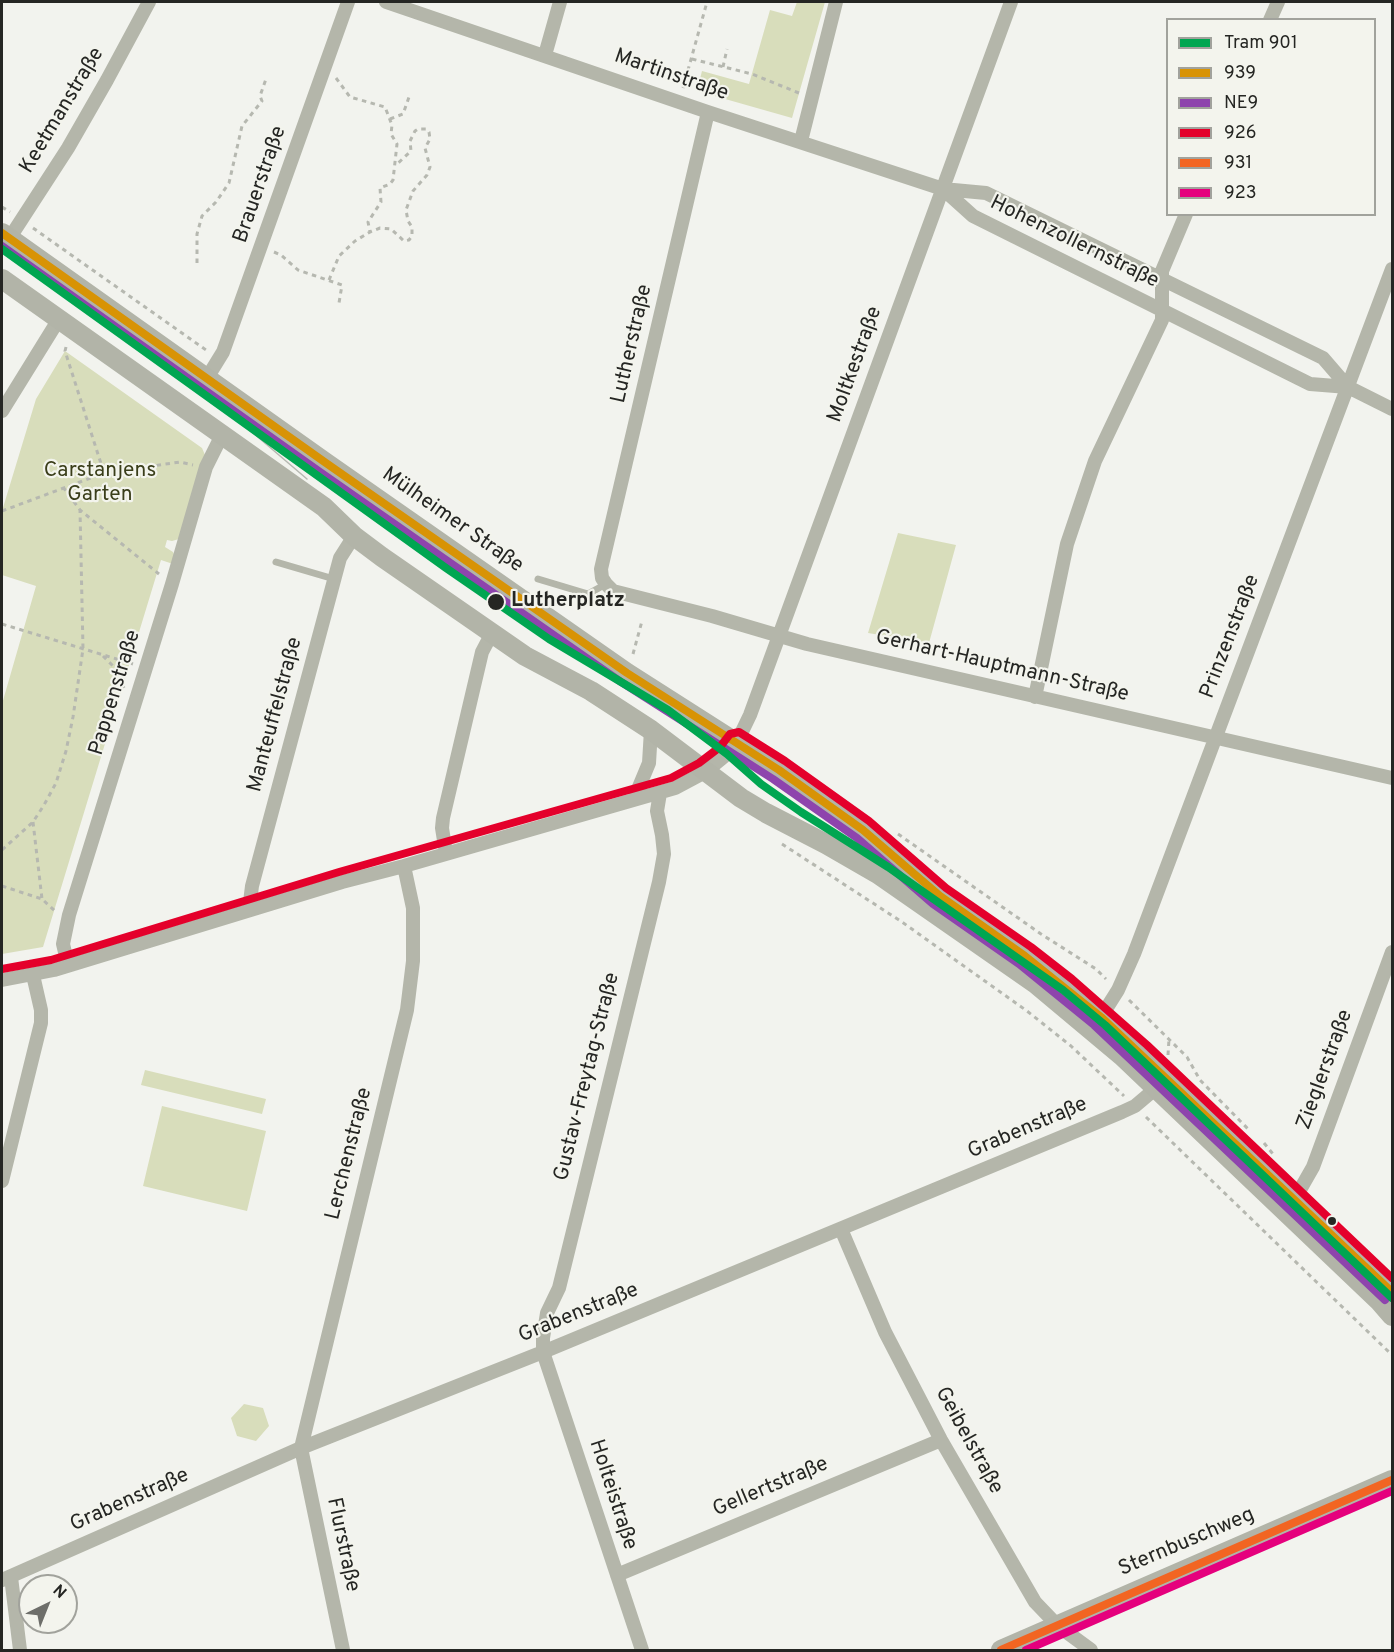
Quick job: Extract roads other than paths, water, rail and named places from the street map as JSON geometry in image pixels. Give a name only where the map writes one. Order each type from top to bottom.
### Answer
[{"type":"main road","name":"Mülheimer Straße","points":[[5,236],[627,673],[779,770],[863,830],[940,896],[1033,962],[1101,1017],[1161,1084],[1380,1301],[1392,1316]]},
{"type":"main road","name":"Mülheimer Straße","points":[[2,279],[59,319],[218,441],[324,507],[354,536],[533,661],[591,691],[651,730],[705,772],[766,813],[878,874],[1036,984],[1161,1084],[1293,1198],[1392,1292]]},
{"type":"main road","name":"Sternbuschweg","points":[[1001,1650],[1392,1480]]},
{"type":"street","name":"Keetmanstraße","points":[[5,236],[68,148],[149,2]]},
{"type":"street","name":"Brauerstraße","points":[[207,378],[223,352],[348,2]]},
{"type":"street","name":"Martinstraße","points":[[386,2],[943,189]]},
{"type":"street","points":[[545,55],[560,2]]},
{"type":"street","points":[[801,141],[836,2]]},
{"type":"street","name":"Moltkestraße","points":[[2,980],[33,975],[342,882],[660,793],[690,781],[727,754],[737,742],[750,715],[1011,2]]},
{"type":"street","points":[[1271,18],[1278,2]]},
{"type":"street","name":"Lutherstraße","points":[[606,584],[602,578],[601,569],[708,112]]},
{"type":"street","name":"Hohenzollernstraße","points":[[943,189],[986,192],[1323,358],[1348,387]]},
{"type":"street","name":"Hohenzollernstraße","points":[[943,189],[973,216],[1310,384],[1348,387],[1392,409]]},
{"type":"street","points":[[1035,697],[1067,544],[1095,461],[1162,320],[1164,311],[1162,271],[1185,216]]},
{"type":"street","name":"Prinzenstraße","points":[[1101,1017],[1118,990],[1134,954],[1392,269]]},
{"type":"street","points":[[2,411],[59,319]]},
{"type":"street","name":"Pappenstraße","points":[[68,965],[63,944],[69,915],[206,467],[218,441]]},
{"type":"street","name":"Manteuffelstraße","points":[[249,910],[252,886],[334,579],[340,558],[354,536]]},
{"type":"street","name":"Gerhart-Hauptmann-Straße","points":[[606,584],[613,591],[779,634],[807,644],[1392,778]]},
{"type":"street","points":[[446,853],[442,828],[443,818],[482,652],[492,633]]},
{"type":"street","points":[[640,798],[649,763],[651,730]]},
{"type":"street","name":"Gustav-Freytag-Straße","points":[[657,811],[660,793]]},
{"type":"street","name":"Gustav-Freytag-Straße","points":[[543,1352],[547,1313],[559,1288],[664,854],[657,811],[653,803],[640,798]]},
{"type":"street","name":"Lerchenstraße","points":[[301,1448],[406,1010],[412,961],[413,908],[404,866]]},
{"type":"street","name":"Zieglerstraße","points":[[1293,1198],[1312,1167],[1392,952]]},
{"type":"street","points":[[2,1181],[41,1023],[41,1010],[33,975]]},
{"type":"street","name":"Grabenstraße","points":[[6,1578],[301,1448],[543,1352],[1134,1106],[1161,1084]]},
{"type":"street","name":"Geibelstraße","points":[[841,1229],[885,1332],[941,1440],[1035,1602],[1057,1625],[1091,1650]]},
{"type":"street","name":"Holteistraße","points":[[543,1352],[642,1650]]},
{"type":"street","name":"Gellertstraße","points":[[617,1575],[941,1440]]},
{"type":"street","name":"Flurstraße","points":[[301,1448],[343,1650]]},
{"type":"street","points":[[6,1578],[20,1650]]},
{"type":"lane","points":[[276,562],[334,579]]},
{"type":"lane","points":[[538,579],[588,594],[606,584]]},
{"type":"tram line","name":"901","points":[[2,249],[446,568],[549,639],[668,710],[727,754],[761,784],[888,867],[1063,990],[1105,1025],[1392,1298]]},
{"type":"tram line","points":[[225,409],[307,479]]},
{"type":"place","name":"Lutherplatz","points":[[496,602]]},
{"type":"park label","name":"Carstanjens Garten","points":[[100,484]]}]
